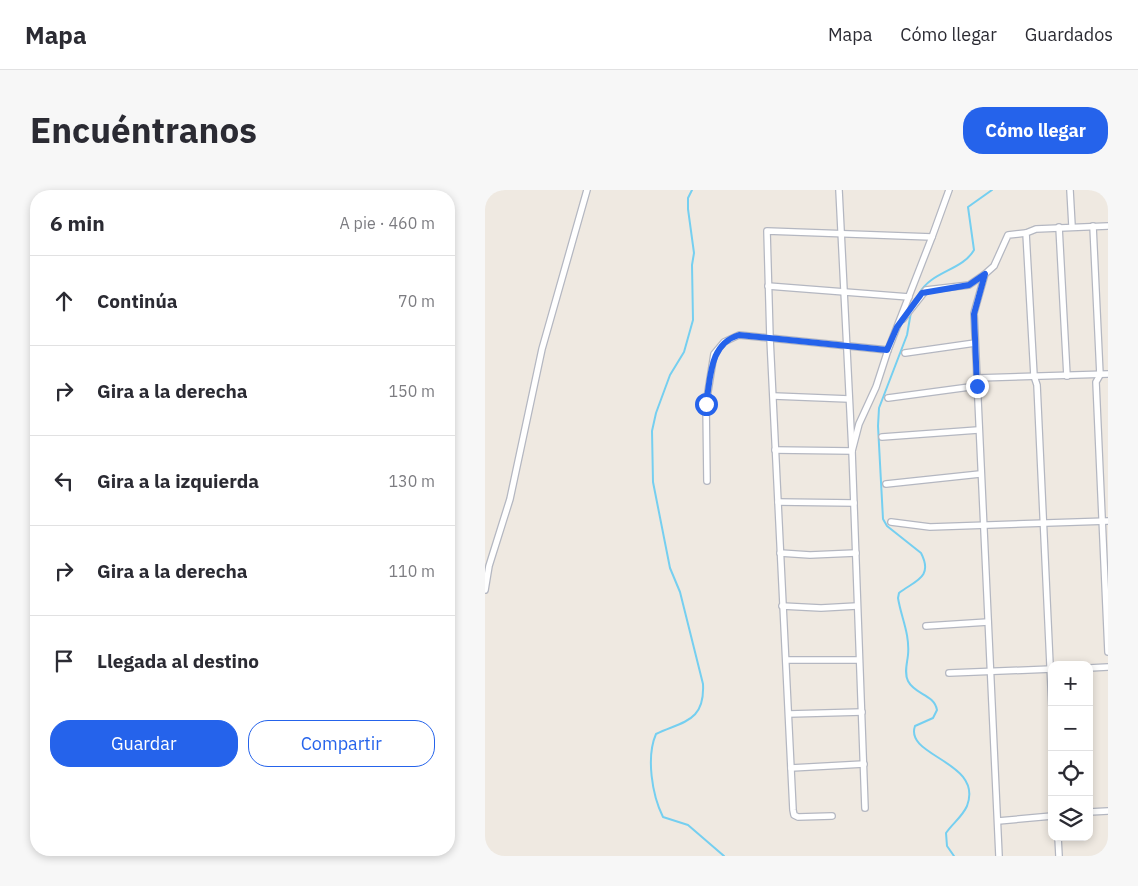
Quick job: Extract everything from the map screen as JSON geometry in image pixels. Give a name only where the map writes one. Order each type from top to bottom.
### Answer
[{"type":"street","points":[[485,590],[489,566],[510,500],[542,349],[587,190]]},
{"type":"street","points":[[839,190],[852,452],[865,808]]},
{"type":"street","points":[[852,452],[859,424],[876,387],[887,350],[949,190]]},
{"type":"street","points":[[1070,190],[1072,226]]},
{"type":"street","points":[[1093,226],[1100,375],[1096,382],[1105,521],[1108,652]]},
{"type":"street","points":[[897,327],[922,293],[969,285],[985,274],[994,266],[1008,235],[1026,233],[1036,229],[1108,226]]},
{"type":"street","points":[[1059,227],[1067,376]]},
{"type":"street","points":[[832,816],[794,815],[777,502],[767,231],[932,237]]},
{"type":"street","points":[[1026,233],[1034,376],[1037,385],[1051,661]]},
{"type":"street","points":[[985,274],[974,314],[999,856]]},
{"type":"street","points":[[769,286],[909,297]]},
{"type":"street","points":[[707,481],[706,404],[715,354],[724,342],[739,335],[846,344],[887,350]]},
{"type":"street","points":[[905,353],[975,343]]},
{"type":"street","points":[[977,378],[1108,374]]},
{"type":"street","points":[[888,398],[977,386]]},
{"type":"street","points":[[773,396],[849,399]]},
{"type":"street","points":[[882,437],[978,430]]},
{"type":"street","points":[[775,450],[852,452]]},
{"type":"street","points":[[886,484],[980,474]]},
{"type":"street","points":[[777,502],[853,503]]},
{"type":"street","points":[[891,522],[930,527],[1105,521]]},
{"type":"street","points":[[780,553],[810,555],[856,553]]},
{"type":"street","points":[[782,606],[821,608],[857,606]]},
{"type":"street","points":[[926,626],[988,622]]},
{"type":"street","points":[[787,660],[859,660]]},
{"type":"street","points":[[1093,668],[1108,667]]},
{"type":"street","points":[[949,673],[1048,669]]},
{"type":"street","points":[[789,714],[862,712]]},
{"type":"street","points":[[791,768],[864,764]]},
{"type":"street","points":[[1093,812],[1108,811]]},
{"type":"street","points":[[998,821],[1048,816]]},
{"type":"street","points":[[1058,841],[1059,856]]},
{"type":"waterway","points":[[692,190],[688,198],[688,209],[694,253],[692,265],[693,320],[684,352],[670,375],[656,413],[652,431],[653,482],[670,568],[680,592],[703,684],[703,697],[696,713],[690,718],[656,734],[651,754],[651,765],[653,787],[663,817],[688,825],[724,856]]},
{"type":"waterway","points":[[919,294],[931,280],[962,262],[974,250],[968,207],[992,190]]},
{"type":"waterway","points":[[911,312],[907,335],[879,408],[878,426],[883,519],[887,526],[921,553],[924,561],[925,568],[921,578],[899,593],[898,598],[908,640],[906,672],[908,681],[911,686],[928,697],[937,710],[933,718],[915,726],[915,736],[921,745],[955,769],[965,779],[969,791],[965,810],[946,833],[947,846],[954,856]]},
{"type":"route","points":[[706,404],[715,354],[724,342],[731,338],[739,335],[866,346],[887,350],[897,327],[922,293],[926,290],[949,289],[969,285],[985,274],[974,314],[977,386]]}]
